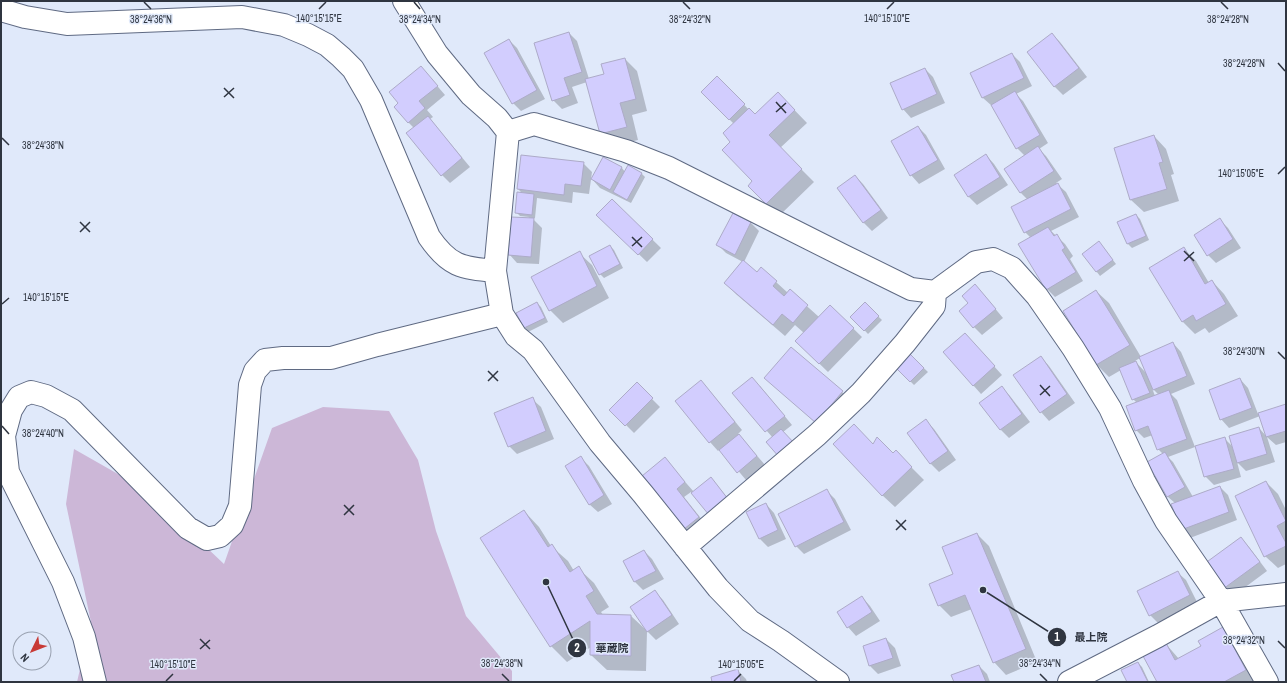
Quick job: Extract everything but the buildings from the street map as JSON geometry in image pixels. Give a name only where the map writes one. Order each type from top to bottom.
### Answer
[{"type":"lane","points":[[404,1],[437,54],[471,95],[497,118],[508,132],[495,271],[502,314],[516,336],[533,350],[600,443],[718,588],[750,621],[781,640],[838,682]]},
{"type":"lane","points":[[1,10],[25,18],[67,24],[242,17],[284,25],[327,45],[353,70],[371,100],[429,237],[439,251],[456,264],[475,269],[495,271]]},
{"type":"lane","points":[[508,132],[534,124],[626,151],[669,168],[911,289],[935,292],[976,262],[993,259],[1012,268],[1037,296],[1073,348],[1110,408],[1144,481],[1170,526],[1221,601],[1267,682]]},
{"type":"lane","points":[[685,547],[817,435],[861,393],[905,343],[934,306],[935,292]]},
{"type":"lane","points":[[95,682],[84,637],[62,582],[5,473],[4,436],[11,410],[19,396],[31,392],[46,396],[72,410],[188,528],[207,539],[220,536],[232,525],[240,506],[250,385],[255,371],[265,360],[284,358],[332,358],[502,314]]},
{"type":"lane","points":[[1069,682],[1158,636],[1221,601],[1286,594]]},
{"type":"shaded area","points":[[323,407],[389,411],[418,460],[436,531],[466,616],[512,671],[512,682],[77,682],[91,622],[66,504],[74,449],[146,490],[224,564],[272,428]]},
{"type":"place","name":"華蔵院","points":[[546,582]]},
{"type":"place","name":"最上院","points":[[983,590]]}]
